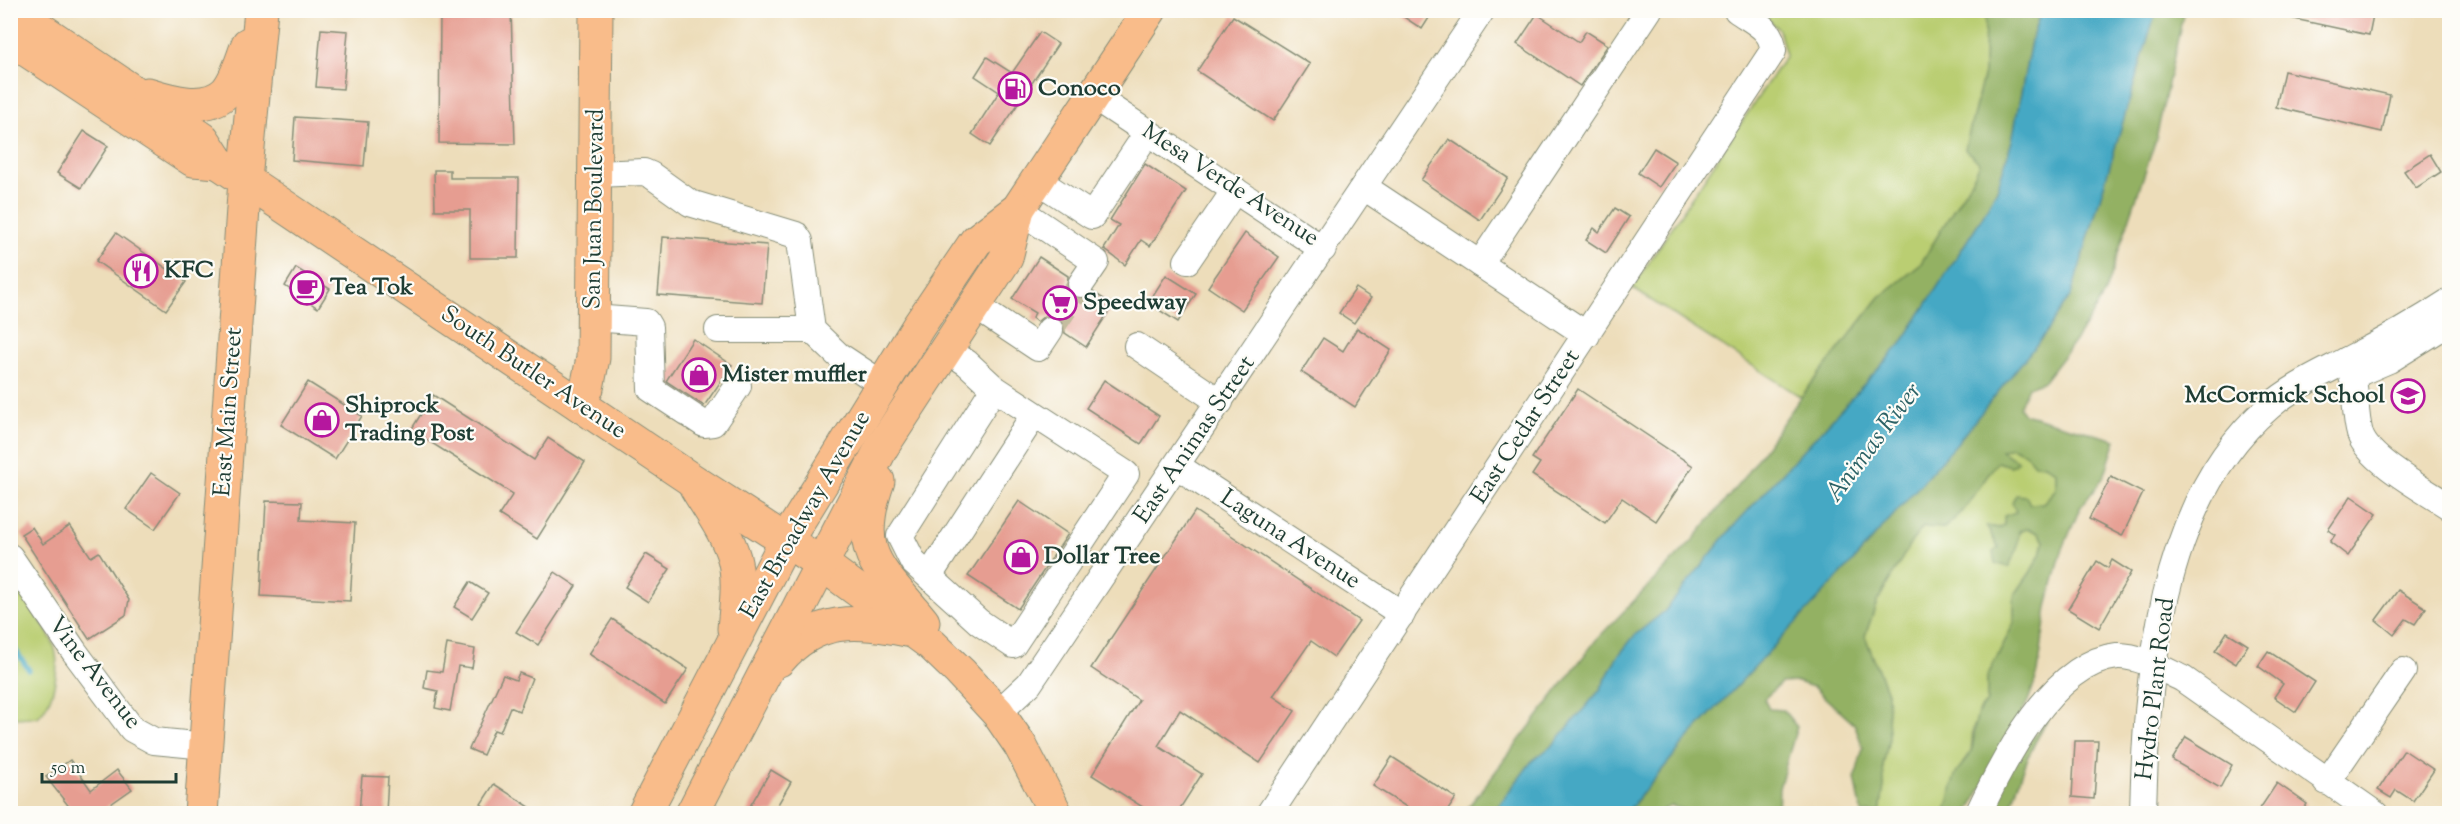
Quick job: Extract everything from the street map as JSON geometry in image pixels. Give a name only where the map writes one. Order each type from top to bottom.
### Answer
[{"type":"main road","name":"San Juan Boulevard","points":[[579,404],[590,377],[593,318],[596,10]]},
{"type":"main road","name":"East Broadway Avenue","points":[[693,813],[882,447],[1006,258],[1018,209],[1150,10]]},
{"type":"main road","points":[[131,90],[184,103],[216,98],[226,92],[233,80],[261,13]]},
{"type":"main road","name":"East Main Street","points":[[201,813],[245,180],[261,13]]},
{"type":"main road","points":[[10,16],[21,16],[203,139],[218,162]]},
{"type":"main road","points":[[10,39],[193,160],[218,162]]},
{"type":"main road","name":"South Butler Avenue","points":[[218,162],[692,480],[822,564],[912,631],[960,672]]},
{"type":"main road","name":"East Broadway Avenue","points":[[644,813],[786,541],[882,384],[975,241],[1018,209]]},
{"type":"main road","points":[[899,420],[868,516],[868,539],[872,553],[881,573],[922,620],[960,672],[998,713],[1020,745],[1056,813]]},
{"type":"main road","points":[[692,480],[733,556],[737,586],[733,642]]},
{"type":"main road","points":[[757,690],[787,651],[801,639],[818,630],[834,624],[869,622],[912,631]]},
{"type":"street","points":[[1482,10],[1364,187],[1587,335]]},
{"type":"street","points":[[1480,264],[1649,10]]},
{"type":"street","name":"East Cedar Street","points":[[1269,813],[1769,57],[1773,46],[1770,36],[1762,27],[1737,10]]},
{"type":"street","name":"Mesa Verde Avenue","points":[[1094,96],[1323,249],[1364,187]]},
{"type":"street","points":[[1037,180],[1092,216],[1148,132]]},
{"type":"street","points":[[595,174],[644,172],[690,203],[796,235],[800,241],[812,330],[838,356],[882,384]]},
{"type":"street","points":[[1187,261],[1235,190]]},
{"type":"street","points":[[1018,209],[1096,262],[1081,284]]},
{"type":"street","name":"East Animas Street","points":[[998,713],[1029,684],[1323,249]]},
{"type":"street","name":"Hydro Plant Road","points":[[2143,813],[2147,720],[2162,616],[2177,552],[2193,513],[2213,476],[2232,447],[2270,406],[2298,386],[2350,368],[2450,302]]},
{"type":"street","points":[[975,306],[1038,348],[1050,330]]},
{"type":"street","points":[[593,318],[646,322],[649,327],[651,389],[704,424],[713,423],[738,387]]},
{"type":"street","points":[[2450,322],[2390,360],[2350,368],[2360,433],[2365,445],[2381,461],[2450,507]]},
{"type":"street","points":[[718,330],[812,330]]},
{"type":"street","points":[[1137,346],[1220,402]]},
{"type":"street","points":[[946,349],[967,363],[994,388],[1126,474],[1013,645],[979,622],[913,562],[900,536],[994,388]]},
{"type":"street","points":[[929,576],[1034,415]]},
{"type":"street","name":"Laguna Avenue","points":[[1177,466],[1402,614]]},
{"type":"street","name":"Vine Avenue","points":[[10,557],[74,651],[132,729],[154,741],[206,746]]},
{"type":"street","points":[[1978,813],[1990,787],[2026,728],[2056,690],[2070,677],[2096,663],[2119,656],[2154,666],[2183,679],[2374,813]]},
{"type":"street","points":[[2327,782],[2403,671]]},
{"type":"green space","points":[[1760,11],[1985,11],[1984,73],[1965,149],[1980,163],[1974,176],[1920,265],[1880,297],[1801,397],[1632,288],[1786,55],[1779,30]]},
{"type":"green space","points":[[1985,11],[2041,11],[2031,41],[2012,141],[1997,190],[1901,344],[1731,529],[1665,611],[1635,635],[1616,659],[1600,690],[1553,745],[1532,761],[1493,813],[1463,814],[1596,640],[1693,540],[1742,480],[1801,397],[1880,297],[1920,265],[1980,163],[1965,149],[1984,73]]},
{"type":"green space","points":[[2156,11],[2183,11],[2183,15],[2156,139],[2104,295],[2078,337],[2044,381],[2028,387],[2019,407],[2024,414],[2116,440],[2104,477],[2080,508],[2062,551],[2047,607],[2038,673],[2028,701],[1968,813],[1945,813],[1956,773],[1969,757],[1972,748],[1978,714],[1987,702],[1987,677],[2014,623],[2014,596],[2042,551],[2044,541],[2038,533],[2027,528],[2019,531],[2017,550],[2008,567],[1995,563],[1993,552],[1999,548],[1986,526],[1999,528],[2004,525],[2004,516],[2016,512],[2012,502],[2016,495],[2026,496],[2030,504],[2043,503],[2056,489],[2056,471],[2045,465],[2034,464],[2025,453],[2011,447],[2001,451],[2018,461],[2011,466],[1997,462],[1963,511],[1944,528],[1923,527],[1912,541],[1877,602],[1865,636],[1887,693],[1889,738],[1883,765],[1884,786],[1880,813],[1862,813],[1855,778],[1863,748],[1855,725],[1813,687],[1798,682],[1781,683],[1764,699],[1769,709],[1783,710],[1797,727],[1779,788],[1778,813],[1695,813],[1672,806],[1660,813],[1626,814],[1690,736],[1846,569],[1956,444],[2044,335],[2071,295]]},
{"type":"green space","points":[[2011,447],[2025,453],[2034,463],[2045,465],[2056,471],[2056,489],[2043,503],[2023,509],[1999,528],[1987,526],[2008,567],[2017,550],[2019,531],[2027,528],[2038,533],[2044,541],[2042,551],[2030,573],[2014,596],[2014,623],[1987,677],[1987,702],[1973,728],[1971,752],[1956,774],[1945,813],[1880,813],[1884,786],[1883,765],[1889,738],[1887,693],[1865,636],[1877,602],[1912,541],[1924,526],[1944,528],[1963,511],[1997,462],[2011,466],[2017,461],[2000,451]]},
{"type":"green space","points":[[10,577],[44,626],[56,652],[55,682],[48,702],[38,717],[11,718]]},
{"type":"green space","points":[[2055,709],[2033,746],[2009,813],[1987,814],[2012,763]]},
{"type":"water","name":"Animas River","points":[[2041,11],[2156,11],[2071,295],[2044,335],[1956,444],[1846,569],[1690,736],[1626,813],[1493,813],[1532,761],[1553,745],[1600,690],[1616,659],[1635,635],[1665,611],[1731,529],[1901,344],[1997,190],[2012,141],[2031,41]]},
{"type":"building","points":[[440,10],[511,10],[515,144],[439,143]]},
{"type":"building","points":[[1393,10],[1434,10],[1422,29]]},
{"type":"building","points":[[2286,10],[2374,10],[2369,35],[2285,17]]},
{"type":"building","points":[[1537,14],[1579,42],[1586,31],[1608,45],[1580,86],[1517,44]]},
{"type":"building","points":[[1233,16],[1310,64],[1273,121],[1197,71]]},
{"type":"building","points":[[321,29],[348,31],[343,89],[316,87]]},
{"type":"building","name":"Conoco","points":[[1040,32],[1058,44],[990,146],[972,134],[999,92],[975,76],[987,57],[1012,73]]},
{"type":"building","points":[[2284,71],[2390,95],[2382,132],[2276,107]]},
{"type":"building","points":[[295,117],[368,122],[364,166],[292,160]]},
{"type":"building","points":[[84,131],[108,146],[81,188],[57,173]]},
{"type":"building","points":[[1449,139],[1508,178],[1480,220],[1421,180]]},
{"type":"building","points":[[1654,148],[1676,162],[1659,187],[1638,173]]},
{"type":"building","points":[[2430,154],[2441,172],[2416,188],[2404,171]]},
{"type":"building","points":[[1145,164],[1186,191],[1150,246],[1141,240],[1125,265],[1104,249],[1119,225],[1110,220]]},
{"type":"building","points":[[434,170],[450,170],[450,178],[519,178],[518,258],[470,258],[470,210],[435,210]]},
{"type":"building","points":[[1615,208],[1629,217],[1606,253],[1586,240],[1594,228],[1599,232]]},
{"type":"building","name":"KFC","points":[[116,233],[186,282],[166,310],[96,261]]},
{"type":"building","points":[[1245,233],[1279,257],[1242,310],[1208,287]]},
{"type":"building","points":[[663,237],[767,245],[762,303],[658,295]]},
{"type":"building","points":[[1039,257],[1068,276],[1067,290],[1073,297],[1087,298],[1093,292],[1113,305],[1086,347],[1065,333],[1064,324],[1058,317],[1044,316],[1037,322],[1032,318],[1035,313],[1012,299]]},
{"type":"building","name":"Tea Tok","points":[[296,268],[330,289],[318,308],[285,286]]},
{"type":"building","points":[[1166,275],[1196,294],[1178,322],[1148,303]]},
{"type":"building","points":[[1356,288],[1371,298],[1354,323],[1339,313]]},
{"type":"building","points":[[1357,328],[1391,350],[1355,407],[1301,372],[1323,338],[1343,351]]},
{"type":"building","points":[[693,339],[732,365],[704,406],[666,381]]},
{"type":"building","points":[[1104,380],[1159,416],[1141,444],[1086,408]]},
{"type":"building","name":"Shiprock Trading Post","points":[[308,382],[362,416],[335,459],[281,425]]},
{"type":"building","points":[[1578,389],[1693,466],[1656,521],[1622,498],[1605,523],[1532,475],[1540,463],[1532,458]]},
{"type":"building","points":[[433,395],[534,460],[548,438],[585,462],[537,539],[499,515],[513,494],[411,430]]},
{"type":"building","points":[[151,473],[180,493],[155,529],[126,509]]},
{"type":"building","points":[[2111,477],[2143,493],[2122,536],[2089,519]]},
{"type":"building","points":[[2351,496],[2377,514],[2348,556],[2330,542],[2335,535],[2328,530]]},
{"type":"building","points":[[266,501],[302,502],[301,520],[355,523],[350,601],[261,596]]},
{"type":"building","name":"Dollar Tree","points":[[1019,501],[1068,534],[1018,609],[968,576]]},
{"type":"building","points":[[1195,511],[1359,621],[1334,657],[1311,641],[1273,696],[1295,711],[1260,763],[1180,710],[1158,746],[1202,774],[1177,813],[1152,813],[1092,775],[1139,700],[1091,668]]},
{"type":"building","points":[[70,526],[91,557],[99,552],[129,600],[126,615],[89,639],[21,534],[32,527],[43,544]]},
{"type":"building","points":[[646,554],[670,569],[648,602],[625,587]]},
{"type":"building","points":[[2112,560],[2131,572],[2099,628],[2068,609],[2097,561],[2108,568]]},
{"type":"building","points":[[555,572],[576,586],[538,645],[516,632]]},
{"type":"building","points":[[470,582],[488,593],[472,618],[454,607]]},
{"type":"building","points":[[2398,590],[2426,608],[2415,624],[2406,619],[2394,635],[2376,620]]},
{"type":"building","points":[[612,619],[688,669],[665,704],[589,654]]},
{"type":"building","points":[[2227,632],[2248,645],[2236,664],[2215,651]]},
{"type":"building","points":[[447,644],[475,649],[472,668],[458,666],[450,711],[435,708],[438,691],[424,688],[427,670],[442,672]]},
{"type":"building","points":[[2268,651],[2315,682],[2296,712],[2274,697],[2283,684],[2258,666]]},
{"type":"building","points":[[519,673],[532,678],[519,711],[510,707],[500,732],[494,730],[483,755],[469,749],[503,675],[516,680]]},
{"type":"building","points":[[2186,737],[2232,765],[2220,788],[2172,760]]},
{"type":"building","points":[[2075,741],[2098,741],[2094,799],[2072,797]]},
{"type":"building","points":[[2404,750],[2434,770],[2413,801],[2396,790],[2391,798],[2378,790]]},
{"type":"building","points":[[1392,757],[1456,798],[1446,813],[1416,813],[1373,786]]},
{"type":"building","points":[[70,760],[91,790],[117,770],[132,789],[98,813],[74,813],[46,777]]},
{"type":"building","points":[[771,770],[791,782],[773,813],[746,813]]},
{"type":"building","points":[[362,776],[388,777],[386,813],[359,813]]},
{"type":"building","points":[[2277,783],[2307,804],[2301,813],[2257,813]]},
{"type":"building","points":[[494,784],[539,813],[494,813],[481,804]]},
{"type":"waterway","points":[[10,642],[29,670]]},
{"type":"tunnel","points":[[1050,330],[1081,284]]},
{"type":"place","name":"Conoco","points":[[1015,89]]},
{"type":"place","name":"KFC","points":[[141,271]]},
{"type":"place","name":"Tea Tok","points":[[307,288]]},
{"type":"place","name":"Speedway","points":[[1060,303]]},
{"type":"place","name":"Mister muffler","points":[[699,375]]},
{"type":"place","name":"McCormick School","points":[[2408,396]]},
{"type":"place","name":"Shiprock Trading Post","points":[[322,420]]},
{"type":"place","name":"Dollar Tree","points":[[1021,557]]}]
